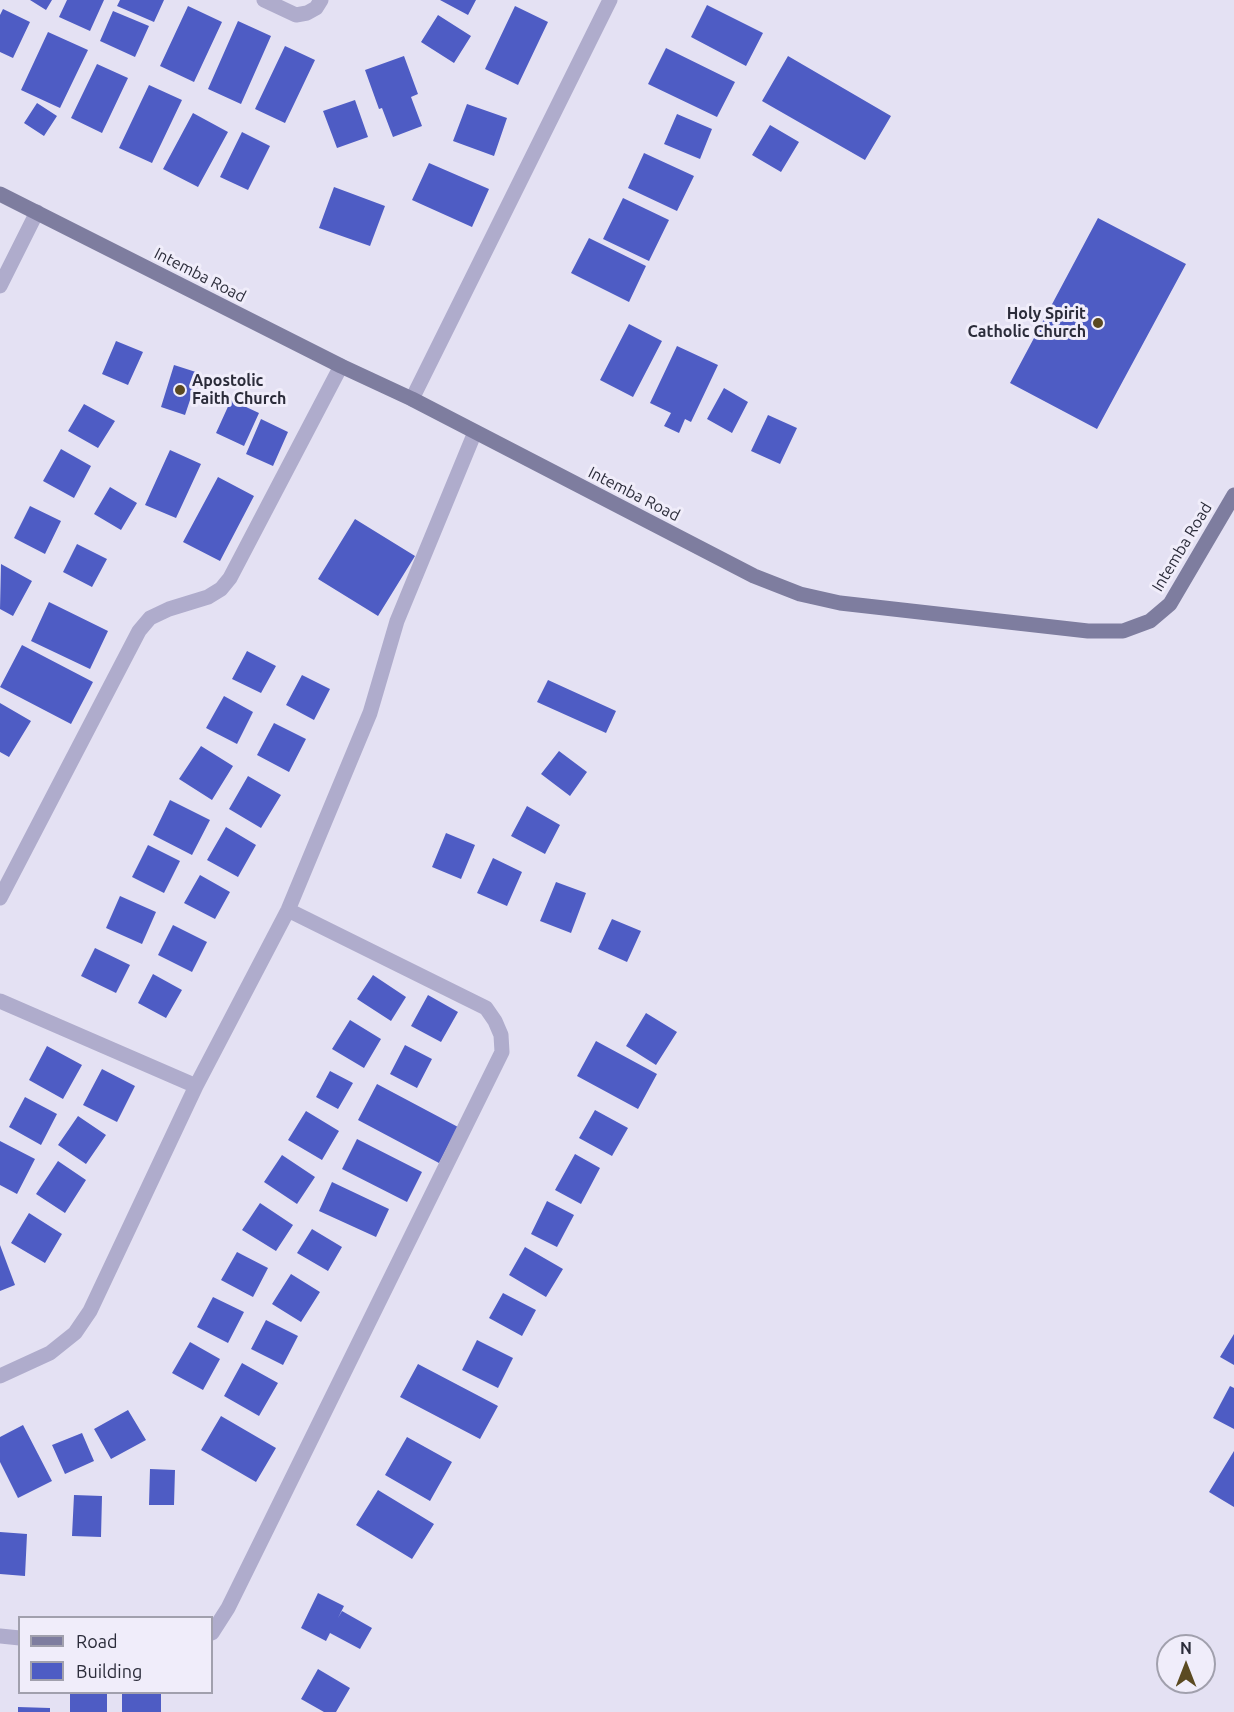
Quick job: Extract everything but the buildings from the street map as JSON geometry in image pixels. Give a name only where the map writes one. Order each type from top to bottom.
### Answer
[{"type":"street","points":[[264,0],[297,15],[316,8],[321,0]]},
{"type":"street","points":[[412,399],[610,0]]},
{"type":"street","name":"Intemba Road","points":[[0,194],[341,366],[412,399],[754,576],[800,594],[840,603],[1088,632],[1123,631],[1150,621],[1170,604],[1234,495]]},
{"type":"street","points":[[0,286],[37,212]]},
{"type":"street","points":[[0,898],[139,631],[150,618],[169,609],[208,597],[221,589],[230,578],[341,366]]},
{"type":"street","points":[[0,1376],[50,1353],[75,1333],[90,1311],[196,1086],[288,910],[370,713],[397,621],[475,432]]},
{"type":"street","points":[[213,1630],[228,1608],[502,1052],[501,1035],[486,1008],[288,910]]},
{"type":"street","points":[[0,1001],[196,1086]]},
{"type":"street","points":[[0,1636],[18,1638]]},
{"type":"place","name":"Holy Spirit Catholic Church","points":[[1098,323]]},
{"type":"place","name":"Apostolic Faith Church","points":[[180,390]]}]
